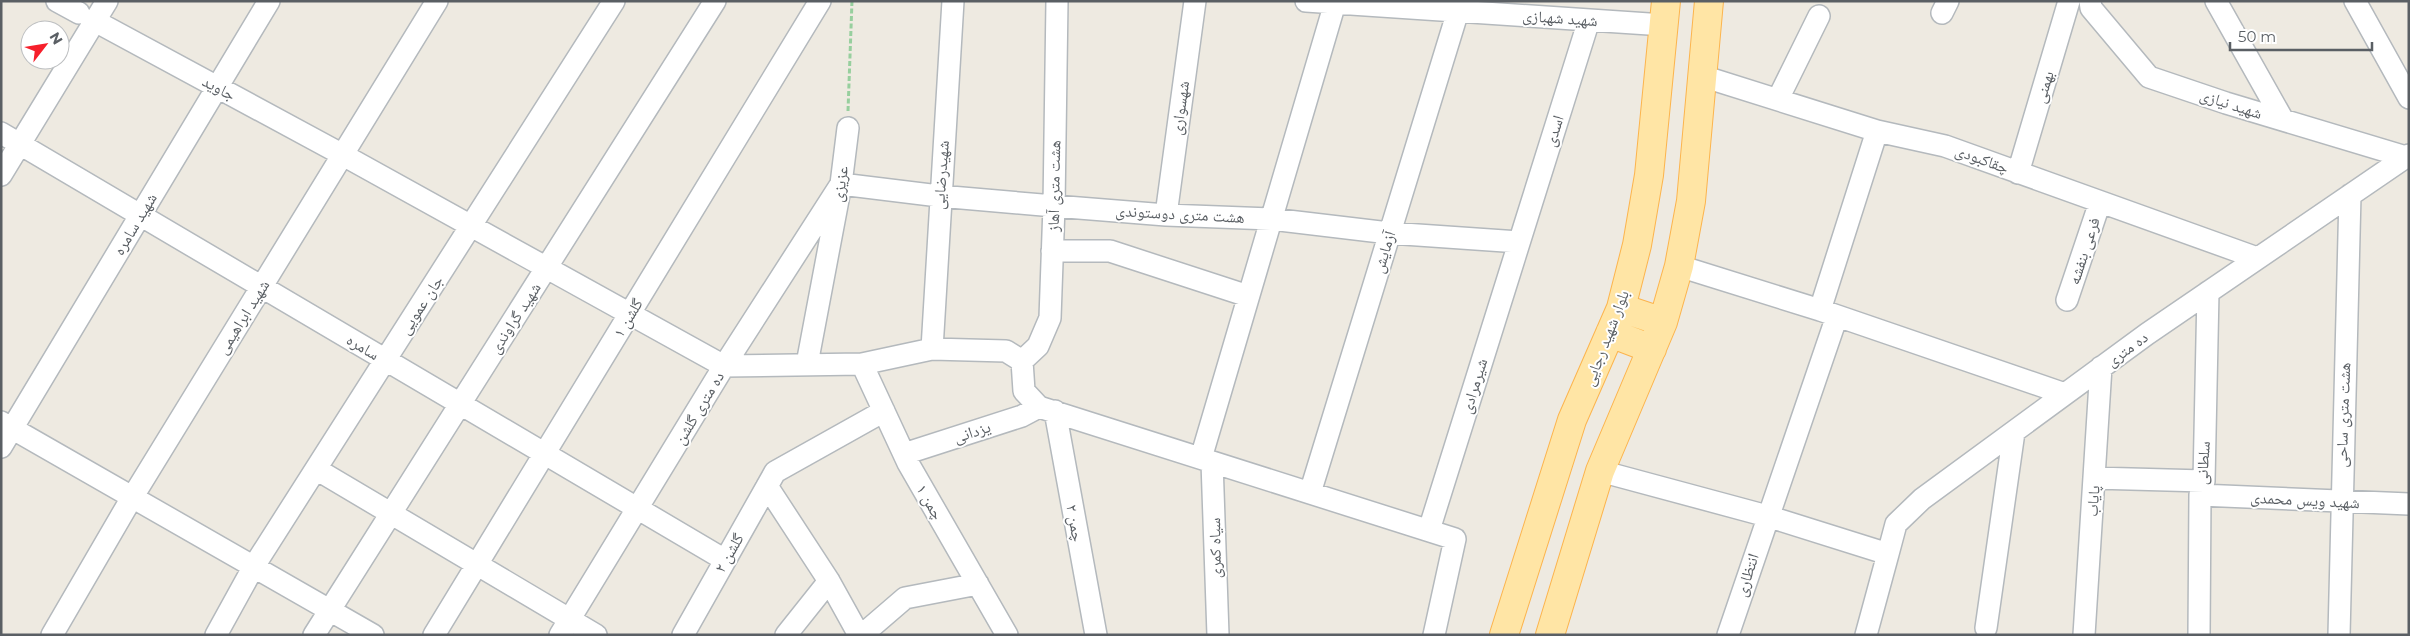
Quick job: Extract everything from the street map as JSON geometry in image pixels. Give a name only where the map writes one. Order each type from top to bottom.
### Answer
[{"type":"main road","points":[[1550,635],[1600,471],[1663,322],[1679,266],[1691,201],[1709,1]]},
{"type":"main road","name":"بلوار شهید رجایی","points":[[1504,635],[1572,420],[1621,308],[1636,245],[1649,175],[1665,13]]},
{"type":"main road","points":[[1621,308],[1663,322]]},
{"type":"main road","points":[[1610,333],[1652,349]]},
{"type":"street","name":"جاوید","points":[[57,1],[343,155],[724,366]]},
{"type":"street","points":[[1,175],[20,144],[87,17],[107,1]]},
{"type":"street","name":"شهید سامره","points":[[1,447],[7,425],[140,215],[269,1]]},
{"type":"street","name":"شهید ابراهیمی","points":[[52,635],[133,496],[437,1]]},
{"type":"street","name":"جان عمویی","points":[[216,635],[254,566],[614,1]]},
{"type":"street","name":"شهید گراوندی","points":[[314,635],[715,1]]},
{"type":"street","name":"گلشن ۱","points":[[434,635],[820,1]]},
{"type":"street","name":"شهیدرضایی","points":[[932,350],[939,196],[953,1]]},
{"type":"street","name":"هشت متری آهاز","points":[[1022,361],[1038,346],[1050,318],[1054,206],[1057,1]]},
{"type":"street","name":"شهسواری","points":[[1166,215],[1195,1]]},
{"type":"street","name":"شهید شهبازی","points":[[1306,1],[1458,6],[1589,20],[1665,13]]},
{"type":"street","name":"بهمنی","points":[[2018,173],[2069,1]]},
{"type":"street","name":"شهید نیازی","points":[[2090,1],[2091,8],[2149,77],[2283,120],[2408,156]]},
{"type":"street","points":[[2216,1],[2283,120]]},
{"type":"street","points":[[2355,1],[2409,98]]},
{"type":"street","name":"سیاه کمری","points":[[1218,635],[1207,460],[1248,296],[1271,219],[1348,3]]},
{"type":"street","name":"آزمایش","points":[[1310,493],[1458,6]]},
{"type":"street","points":[[1778,98],[1819,16]]},
{"type":"street","name":"اسدی","points":[[1520,242],[1589,20]]},
{"type":"street","name":"چقاکبودی","points":[[1702,76],[1778,98],[1877,131],[1945,146],[2257,258]]},
{"type":"street","name":"عزیزی","points":[[807,364],[841,184],[848,128]]},
{"type":"street","name":"انتظاری","points":[[1728,635],[1767,516],[1829,313],[1877,131]]},
{"type":"street","name":"سامره","points":[[1,133],[725,560]]},
{"type":"street","name":"ده متری","points":[[1866,635],[1880,551],[1896,524],[1922,499],[2208,292],[2408,156]]},
{"type":"street","name":"هشت متری دوستوندی","points":[[841,184],[939,196],[1054,206],[1166,215],[1271,219],[1390,233],[1520,242]]},
{"type":"street","name":"ده متری گلشن","points":[[565,627],[639,509],[724,366],[841,184]]},
{"type":"street","name":"هشت متری ساحی","points":[[2339,635],[2350,195]]},
{"type":"street","name":"فرعی بنفشه","points":[[2068,300],[2100,202]]},
{"type":"street","name":"شیرمرادی","points":[[1430,530],[1520,242]]},
{"type":"street","points":[[1052,251],[1110,251],[1248,296]]},
{"type":"street","points":[[1679,266],[1829,313],[2065,394]]},
{"type":"street","name":"سلطانی","points":[[2199,635],[2208,292]]},
{"type":"street","points":[[724,366],[862,364],[932,350],[1006,351],[1022,361],[1024,391],[1047,409],[1456,539],[1434,635]]},
{"type":"street","name":"چمن ۱","points":[[862,364],[904,454],[1007,635]]},
{"type":"street","name":"پایاب","points":[[2084,635],[2101,368]]},
{"type":"street","name":"یزدانی","points":[[904,454],[1047,409]]},
{"type":"street","name":"چمن ۲","points":[[1047,409],[1096,635]]},
{"type":"street","points":[[884,411],[771,479],[860,635],[905,598],[978,584]]},
{"type":"street","points":[[7,425],[374,635]]},
{"type":"street","points":[[1986,628],[2014,432]]},
{"type":"street","points":[[316,470],[477,565],[565,627],[596,635]]},
{"type":"street","points":[[1600,471],[1767,516],[1880,551]]},
{"type":"street","name":"شهید ویس محمدی","points":[[2094,478],[2341,502],[2409,504]]},
{"type":"street","name":"گلشن ۲","points":[[683,635],[771,479]]},
{"type":"street","points":[[786,635],[828,581]]},
{"type":"path","points":[[848,128],[852,1]]}]
